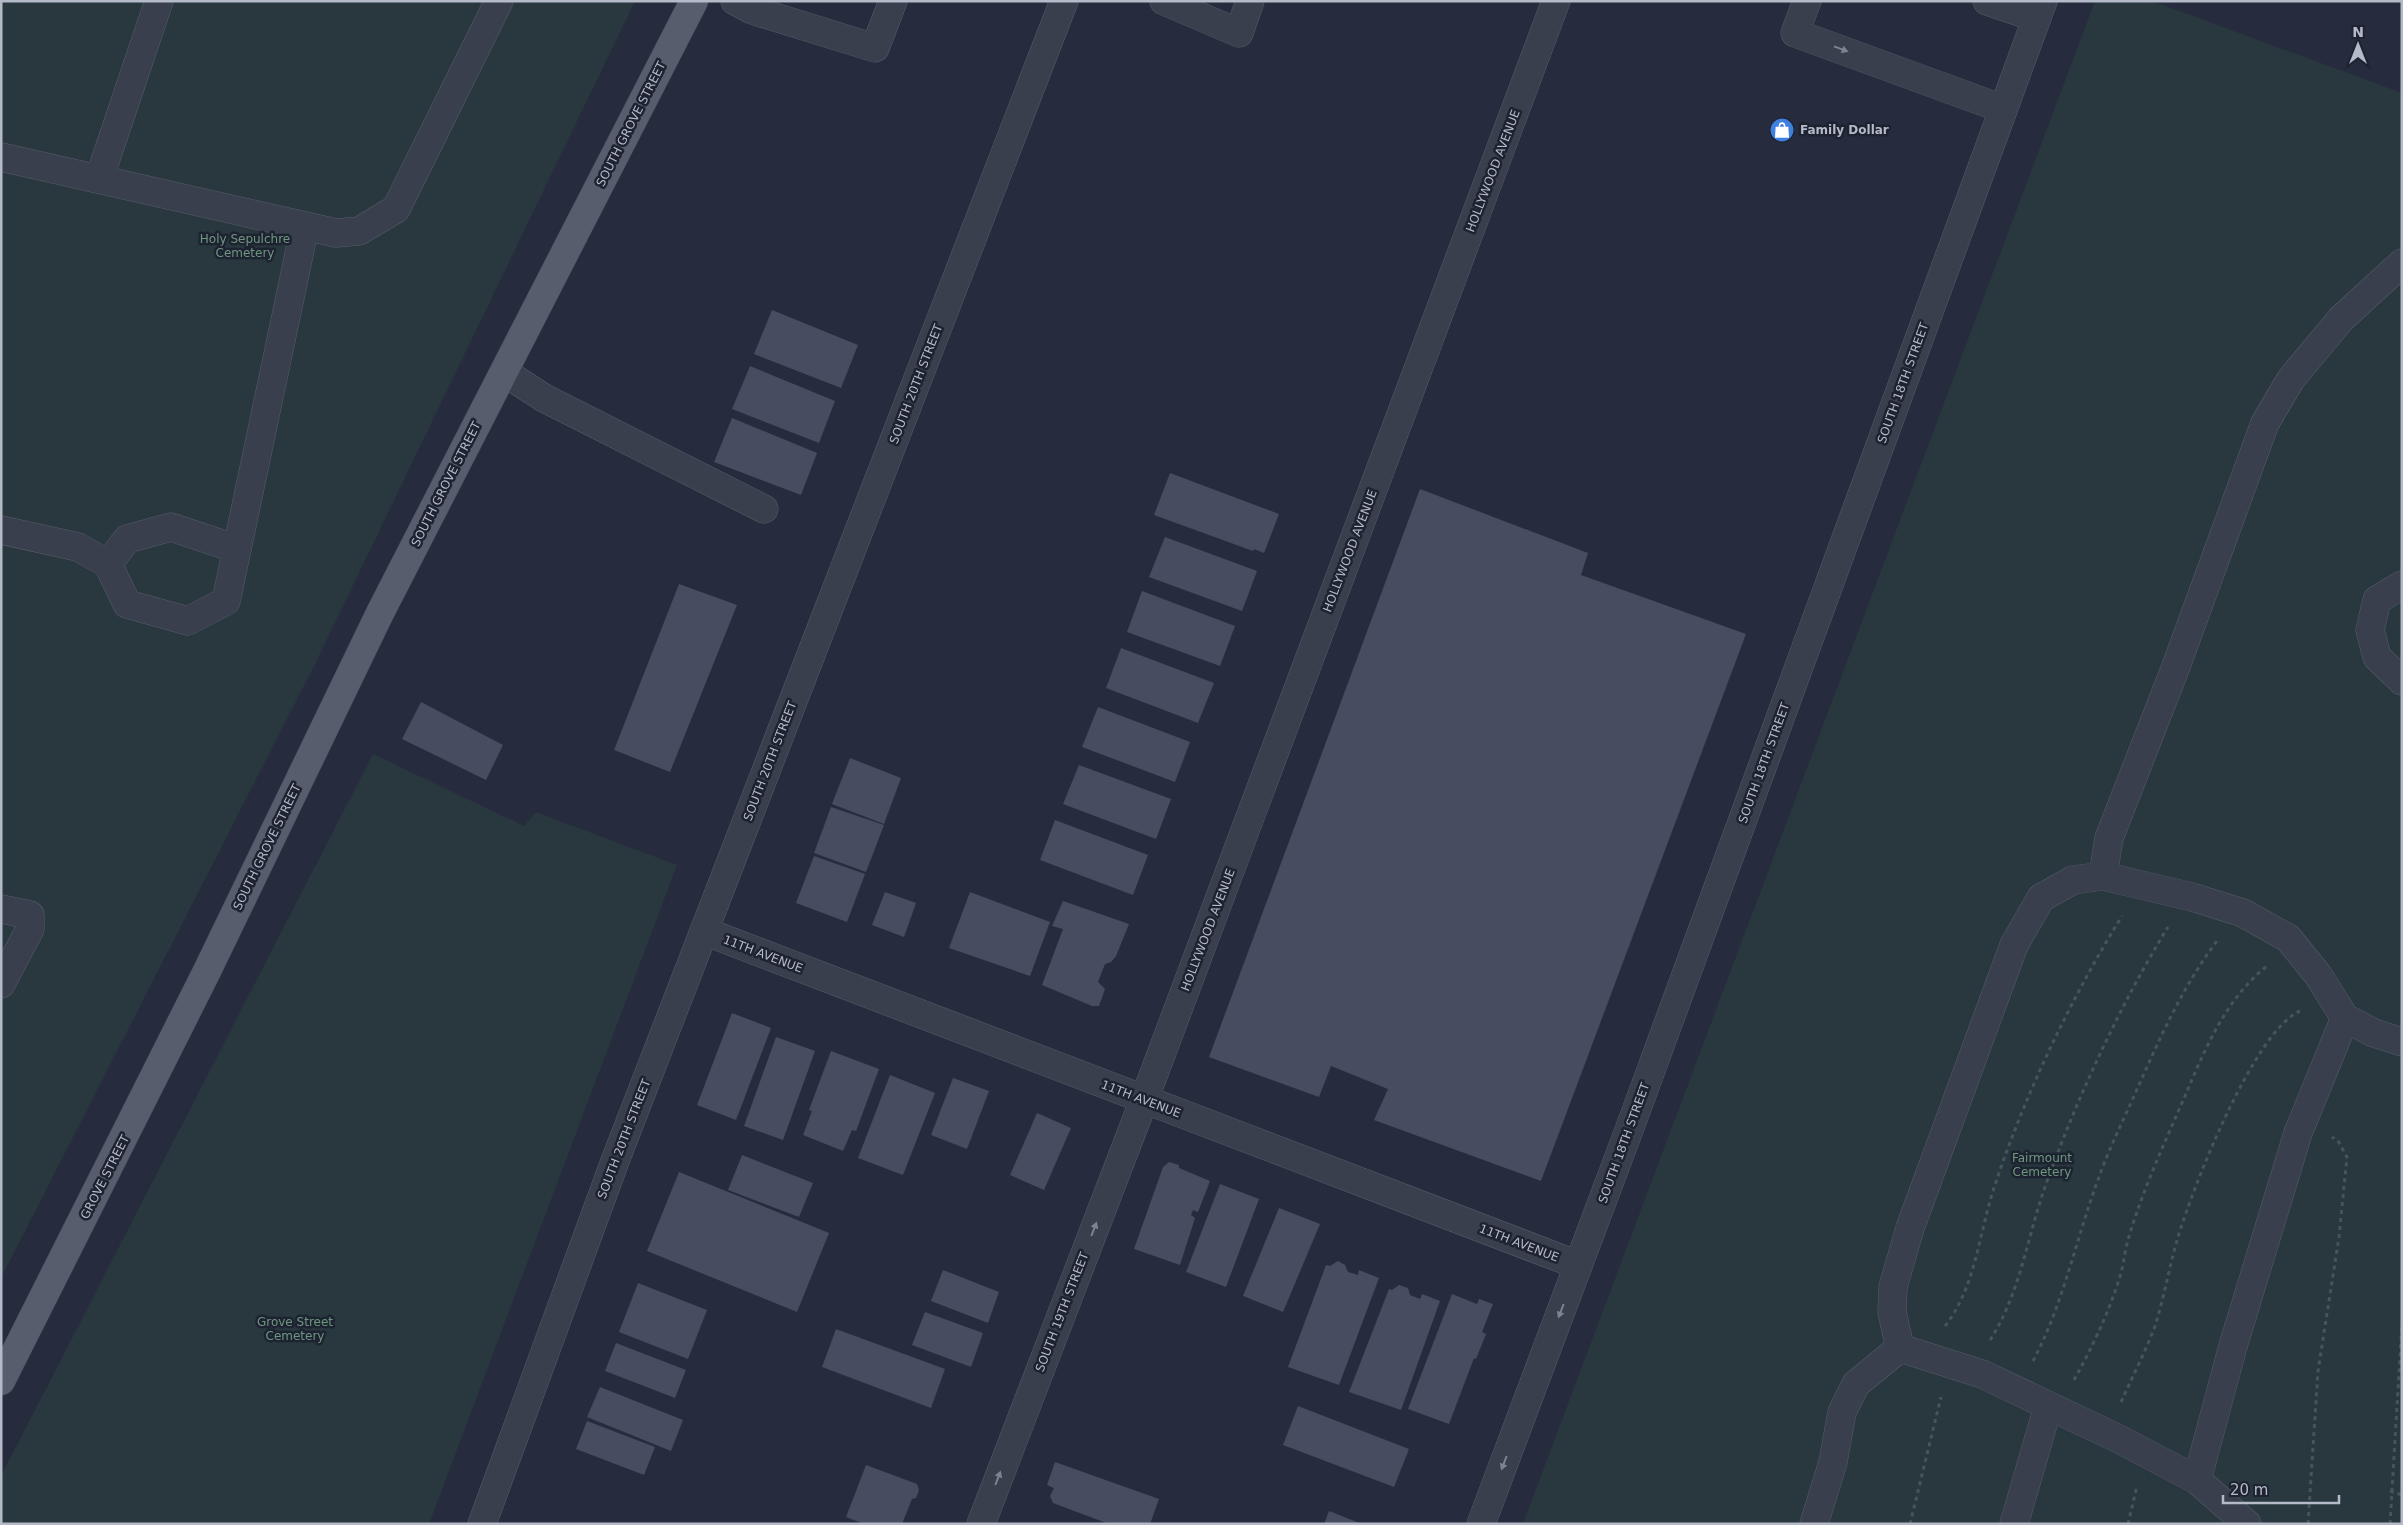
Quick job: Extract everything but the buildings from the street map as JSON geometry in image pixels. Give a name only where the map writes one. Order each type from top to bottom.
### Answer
[{"type":"main road","name":"SOUTH GROVE STREET","points":[[207,971],[380,613],[694,1]]},
{"type":"main road","name":"GROVE STREET","points":[[1,1381],[207,971]]},
{"type":"street","points":[[100,179],[160,1]]},
{"type":"street","points":[[1,156],[336,233],[359,231],[396,209],[498,1]]},
{"type":"street","points":[[735,1],[752,10],[875,48],[893,1]]},
{"type":"street","name":"SOUTH 20TH STREET","points":[[482,1524],[615,1161],[1064,1]]},
{"type":"street","points":[[1164,1],[1239,33],[1250,1]]},
{"type":"street","name":"HOLLYWOOD AVENUE","points":[[1144,1100],[1556,1]]},
{"type":"street","points":[[1807,1],[1795,33],[2003,109]]},
{"type":"street","points":[[1987,1],[2040,10]]},
{"type":"street","name":"SOUTH 18TH STREET","points":[[1481,1524],[2040,10]]},
{"type":"street","points":[[1,530],[78,547],[108,564],[128,604],[188,620],[226,601],[305,226]]},
{"type":"street","points":[[2103,876],[2109,838],[2175,669],[2266,424],[2290,379],[2341,320],[2402,263]]},
{"type":"street","points":[[504,372],[544,398],[764,509]]},
{"type":"street","points":[[108,564],[128,539],[171,527],[236,549]]},
{"type":"street","points":[[2402,585],[2378,600],[2370,630],[2378,657],[2402,681]]},
{"type":"street","points":[[1900,1348],[1892,1312],[1895,1279],[1910,1228],[2014,946],[2042,898],[2073,880],[2103,876],[2192,897],[2243,913],[2288,938],[2318,974],[2344,1018],[2374,1033],[2402,1042]]},
{"type":"street","points":[[1,909],[30,915],[30,929],[1,984]]},
{"type":"street","name":"11TH AVENUE","points":[[704,931],[1578,1265]]},
{"type":"street","points":[[2197,1480],[2232,1346],[2305,1118],[2344,1018]]},
{"type":"street","name":"SOUTH 19TH STREET","points":[[981,1524],[1144,1100]]},
{"type":"street","points":[[1900,1348],[1982,1374],[2048,1407],[2117,1438],[2197,1480],[2247,1524]]},
{"type":"street","points":[[1814,1524],[1833,1462],[1842,1412],[1856,1384],[1900,1348]]},
{"type":"street","points":[[2014,1524],[2048,1407]]},
{"type":"path","points":[[1944,1328],[1962,1297],[1993,1191],[2031,1094],[2081,986],[2126,908]]},
{"type":"path","points":[[1985,1348],[1999,1327],[2010,1301],[2033,1223],[2059,1150],[2122,1009],[2169,926]]},
{"type":"path","points":[[2029,1367],[2059,1305],[2099,1176],[2164,1027],[2205,956],[2222,934]]},
{"type":"path","points":[[2071,1383],[2112,1303],[2122,1270],[2127,1241],[2144,1194],[2199,1062],[2236,998],[2269,964]]},
{"type":"path","points":[[2119,1407],[2154,1328],[2178,1237],[2197,1181],[2232,1102],[2273,1033],[2290,1015],[2304,1009]]},
{"type":"path","points":[[2305,1118],[2338,1141],[2346,1157],[2339,1237],[2318,1371],[2308,1524]]},
{"type":"path","points":[[2390,1524],[2390,1491],[2402,1323]]},
{"type":"path","points":[[1910,1524],[1942,1394]]},
{"type":"path","points":[[2128,1524],[2137,1485]]},
{"type":"path","points":[[2390,1491],[2402,1495]]},
{"type":"green space","name":"Holy Sepulchre Cemetery","points":[[1,1],[635,1],[315,664],[1,1278]]},
{"type":"green space","name":"Fairmount Cemetery","points":[[2095,1],[2152,1],[2402,93],[2402,1524],[1523,1524]]},
{"type":"green space","name":"Grove Street Cemetery","points":[[373,754],[524,826],[536,812],[677,865],[429,1524],[1,1524],[1,1476]]},
{"type":"place","name":"Family Dollar","points":[[1782,130]]}]
